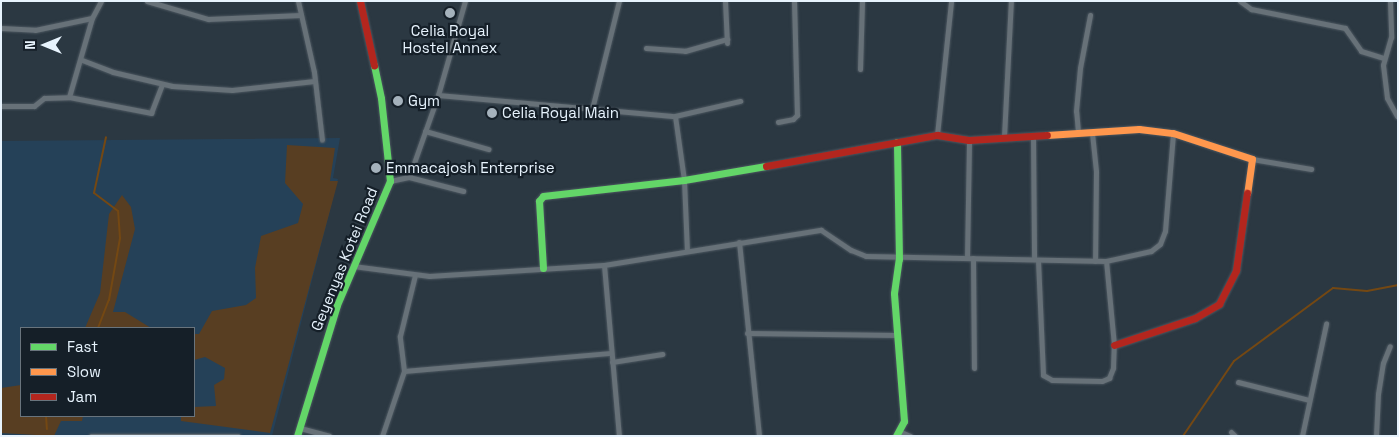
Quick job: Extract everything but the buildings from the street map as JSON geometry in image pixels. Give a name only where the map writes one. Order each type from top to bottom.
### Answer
[{"type":"street","points":[[69,97],[82,60],[92,18],[101,1]]},
{"type":"street","points":[[147,1],[208,19],[301,15]]},
{"type":"street","points":[[298,1],[316,80],[322,140]]},
{"type":"street","name":"Geyenyas Kotei Road","points":[[297,436],[336,305],[390,181],[381,98],[360,1]]},
{"type":"street","points":[[408,177],[438,95],[465,1]]},
{"type":"street","points":[[592,109],[620,1]]},
{"type":"street","points":[[646,48],[685,51],[727,41],[725,1]]},
{"type":"street","points":[[778,122],[793,119],[797,115],[794,1]]},
{"type":"street","points":[[860,69],[862,1]]},
{"type":"street","points":[[937,135],[951,1]]},
{"type":"street","points":[[1004,137],[1011,1]]},
{"type":"street","points":[[1240,1],[1251,9],[1345,28],[1361,51],[1384,58]]},
{"type":"street","points":[[1390,1],[1391,36],[1384,58],[1387,98],[1397,116]]},
{"type":"street","points":[[1078,132],[1080,68],[1090,15]]},
{"type":"street","points":[[1,28],[35,30],[92,18]]},
{"type":"street","points":[[82,60],[112,72],[162,84],[232,90],[316,80]]},
{"type":"street","points":[[1,106],[34,106],[44,98],[69,97],[151,113],[162,84]]},
{"type":"street","points":[[438,95],[675,116],[740,101]]},
{"type":"street","points":[[675,116],[684,180],[687,251]]},
{"type":"street","points":[[543,268],[539,201],[543,196],[684,180],[937,135],[969,140],[1139,129],[1173,134],[1252,159],[1311,169]]},
{"type":"street","points":[[425,130],[488,149]]},
{"type":"street","points":[[1092,133],[1096,172],[1095,261]]},
{"type":"street","points":[[353,266],[415,275],[604,265],[821,230],[850,250],[866,256],[899,259],[970,258],[1106,261],[1151,251],[1160,244],[1165,231],[1173,134]]},
{"type":"street","points":[[1034,135],[1036,259],[1043,375],[1052,380],[1102,381],[1109,378],[1113,368],[1114,345],[1106,261]]},
{"type":"street","points":[[969,140],[970,258],[974,368]]},
{"type":"street","points":[[897,142],[899,259],[895,273],[896,334],[904,421],[898,434],[910,436]]},
{"type":"street","points":[[1114,345],[1196,318],[1219,304],[1236,270],[1252,159]]},
{"type":"street","points":[[390,181],[408,177],[463,191]]},
{"type":"street","points":[[739,242],[759,436]]},
{"type":"street","points":[[604,265],[619,436]]},
{"type":"street","points":[[382,436],[404,371],[400,336],[415,275]]},
{"type":"street","points":[[1302,436],[1326,324]]},
{"type":"street","points":[[747,333],[896,334]]},
{"type":"street","points":[[1376,436],[1378,394],[1383,363],[1390,346]]},
{"type":"street","points":[[404,371],[611,353]]},
{"type":"street","points":[[612,362],[662,354]]},
{"type":"street","points":[[1238,382],[1309,400]]},
{"type":"street","points":[[300,428],[329,436]]},
{"type":"street","points":[[91,436],[238,436]]},
{"type":"shaded area","points":[[340,138],[333,178],[338,179],[272,436],[1,436],[1,141]]},
{"type":"shaded area","points":[[287,145],[335,148],[330,181],[338,181],[270,433],[181,421],[181,417],[195,417],[195,407],[216,406],[214,385],[224,379],[225,368],[205,357],[195,360],[195,334],[199,334],[212,311],[246,305],[256,298],[255,268],[261,236],[298,223],[303,204],[285,183]]},
{"type":"shaded area","points":[[122,195],[131,207],[135,229],[113,312],[125,312],[149,327],[85,327],[100,293],[109,214]]},
{"type":"shaded area","points":[[20,385],[20,417],[83,417],[82,421],[61,421],[54,436],[1,433],[1,388]]},
{"type":"waterway","points":[[98,327],[109,300],[120,238],[118,211],[94,193],[106,137]]},
{"type":"waterway","points":[[1183,436],[1234,361],[1333,288],[1367,291],[1398,285]]},
{"type":"waterway","points":[[46,417],[47,429]]},
{"type":"traffic: fast","points":[[297,436],[337,305],[390,181],[381,98],[374,65]]},
{"type":"traffic: fast","points":[[896,436],[904,421],[894,293],[899,259],[897,142]]},
{"type":"traffic: fast","points":[[543,268],[539,201],[543,196],[684,180],[766,166]]},
{"type":"traffic: slow","points":[[1047,135],[1139,129],[1173,133],[1252,159],[1247,193]]},
{"type":"traffic: jam","points":[[360,1],[374,65]]},
{"type":"traffic: jam","points":[[766,166],[937,135],[969,140],[1047,135]]},
{"type":"traffic: jam","points":[[1114,345],[1195,318],[1219,304],[1236,270],[1247,193]]},
{"type":"place","name":"Celia Royal Hostel Annex","points":[[450,13]]},
{"type":"place","name":"Gym","points":[[398,101]]},
{"type":"place","name":"Celia Royal Main","points":[[492,113]]},
{"type":"place","name":"Emmacajosh Enterprise","points":[[376,168]]}]
